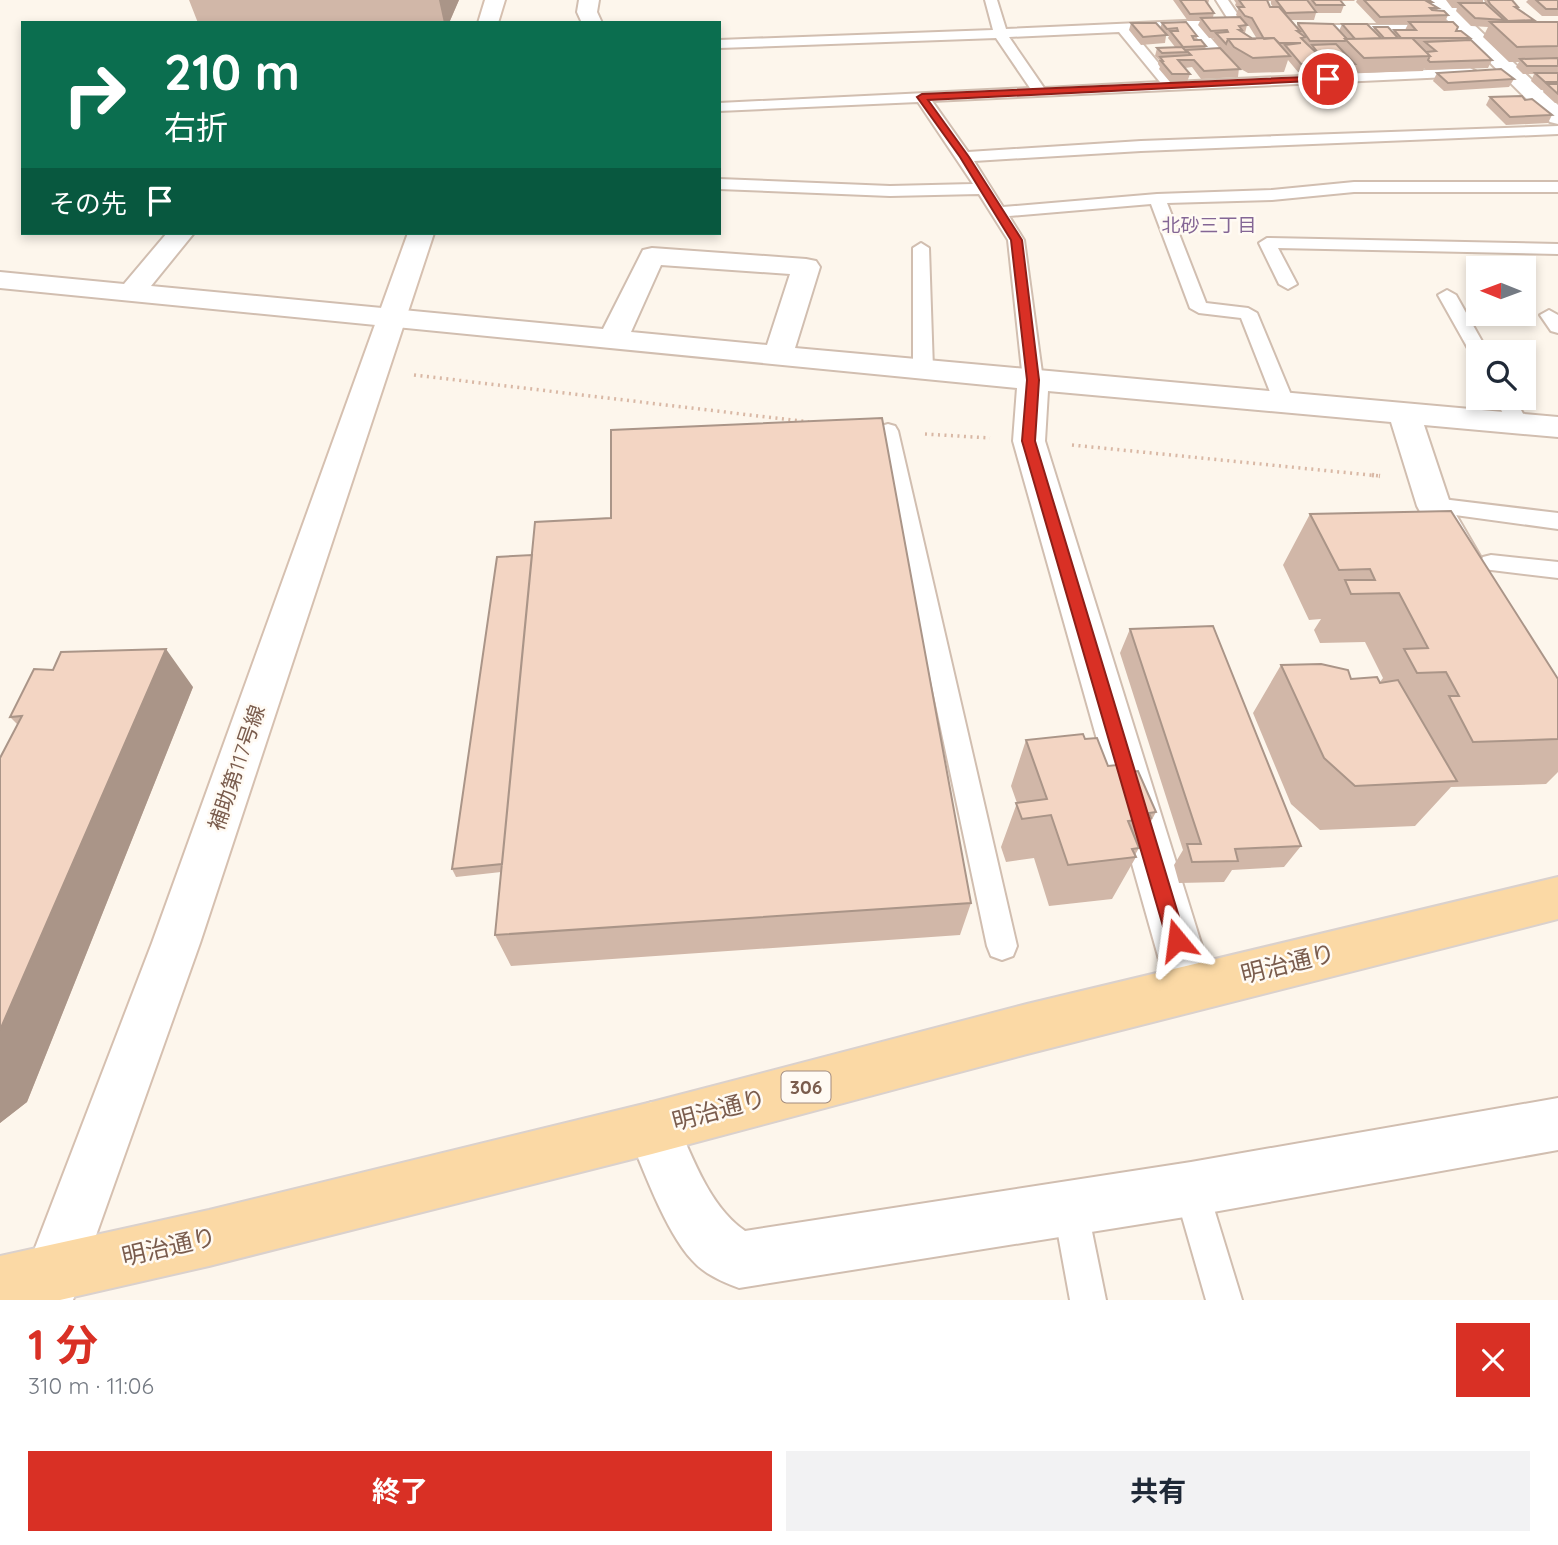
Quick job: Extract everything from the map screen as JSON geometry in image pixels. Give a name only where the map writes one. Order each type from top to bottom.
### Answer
[{"type":"main road","name":"明治通り","points":[[0,1285],[49,1287],[209,1238],[652,1128],[1027,1029],[1558,898]]},
{"type":"street","points":[[489,21],[495,0]]},
{"type":"street","points":[[589,0],[587,12],[591,21]]},
{"type":"street","points":[[1437,0],[1558,117]]},
{"type":"street","points":[[132,292],[179,235]]},
{"type":"street","name":"補助第117号線","points":[[49,1287],[176,943],[420,235]]},
{"type":"street","points":[[613,340],[652,256],[807,267],[778,356]]},
{"type":"street","points":[[0,280],[1284,402],[1404,412],[1511,410],[1558,427]]},
{"type":"street","points":[[1033,380],[1029,441],[1191,988]]},
{"type":"street","points":[[1404,412],[1434,506],[1487,578]]},
{"type":"street","points":[[652,1128],[695,1218],[713,1242],[739,1260],[1191,1189],[1558,1124]]},
{"type":"lane","points":[[991,0],[1002,35],[1040,92]]},
{"type":"lane","points":[[721,44],[1002,35],[1237,22],[1223,0]]},
{"type":"lane","points":[[1193,25],[1216,52]]},
{"type":"lane","points":[[1123,28],[1170,86]]},
{"type":"lane","points":[[1293,29],[1494,31]]},
{"type":"lane","points":[[721,107],[1511,72]]},
{"type":"lane","points":[[922,97],[964,157],[1016,240],[1033,380]]},
{"type":"lane","points":[[964,157],[1155,146],[1558,130]]},
{"type":"lane","points":[[721,184],[890,191],[984,189]]},
{"type":"lane","points":[[1000,212],[1157,199],[1272,195],[1354,187],[1558,187]]},
{"type":"lane","points":[[1157,199],[1199,308],[1248,313],[1284,402]]},
{"type":"lane","points":[[1288,284],[1267,243],[1558,248]]},
{"type":"lane","points":[[921,248],[923,369]]},
{"type":"lane","points":[[1447,295],[1472,340]]},
{"type":"lane","points":[[888,431],[1002,946]]},
{"type":"lane","points":[[1434,506],[1558,521]]},
{"type":"lane","points":[[1487,578],[1558,570]]},
{"type":"lane","points":[[1191,1189],[1224,1300]]},
{"type":"lane","points":[[1070,1207],[1088,1300]]},
{"type":"building","points":[[1180,0],[1205,0],[1214,13],[1190,14]]},
{"type":"building","points":[[1239,0],[1267,0],[1270,7],[1279,7],[1300,31],[1297,31],[1305,37],[1301,38],[1322,58],[1312,45],[1336,44],[1355,64],[1301,64],[1285,45],[1301,43],[1279,43],[1274,38],[1264,39],[1252,18],[1245,16],[1238,7],[1244,7]]},
{"type":"building","points":[[1276,0],[1307,0],[1316,12],[1286,13]]},
{"type":"building","points":[[1312,0],[1340,0],[1344,5],[1316,5]]},
{"type":"building","points":[[1364,0],[1429,0],[1432,2],[1428,2],[1438,8],[1430,8],[1432,10],[1444,11],[1448,15],[1380,17]]},
{"type":"building","points":[[1488,0],[1512,0],[1518,7],[1515,7],[1534,20],[1508,21]]},
{"type":"building","points":[[1536,0],[1558,0],[1558,9],[1546,9]]},
{"type":"building","points":[[1459,3],[1485,3],[1504,20],[1475,18]]},
{"type":"building","points":[[1240,17],[1247,25],[1239,26],[1242,30],[1239,30],[1253,39],[1228,39],[1226,44],[1216,33],[1228,32],[1227,30],[1211,31],[1201,18]]},
{"type":"building","points":[[1186,22],[1197,36],[1192,36],[1194,40],[1201,40],[1206,46],[1183,47],[1170,31],[1178,31],[1177,28],[1167,29],[1162,23]]},
{"type":"building","points":[[1409,22],[1453,22],[1458,27],[1456,31],[1461,31],[1470,38],[1401,38],[1394,30],[1416,30]]},
{"type":"building","points":[[1490,22],[1558,22],[1558,46],[1517,47]]},
{"type":"building","points":[[1131,23],[1156,23],[1167,35],[1143,37]]},
{"type":"building","points":[[1298,23],[1333,24],[1347,39],[1310,41]]},
{"type":"building","points":[[1342,24],[1367,24],[1381,38],[1355,39]]},
{"type":"building","points":[[1374,27],[1388,27],[1398,38],[1384,38]]},
{"type":"building","points":[[1274,38],[1290,56],[1253,58],[1234,47],[1228,39]]},
{"type":"building","points":[[1412,38],[1430,56],[1364,58],[1345,39]]},
{"type":"building","points":[[1471,40],[1492,60],[1428,60],[1430,56],[1426,52],[1436,51],[1425,42]]},
{"type":"building","points":[[1182,47],[1187,52],[1162,53],[1157,48]]},
{"type":"building","points":[[1220,48],[1240,69],[1204,71],[1194,60],[1178,60],[1190,74],[1172,74],[1160,57],[1191,55],[1186,50]]},
{"type":"building","points":[[1558,58],[1558,66],[1527,66],[1520,59]]},
{"type":"building","points":[[1501,69],[1514,79],[1448,83],[1437,73]]},
{"type":"building","points":[[1535,73],[1558,73],[1558,82],[1545,82]]},
{"type":"building","points":[[1547,84],[1558,84],[1558,94]]},
{"type":"building","points":[[1522,96],[1525,100],[1532,99],[1552,115],[1510,117],[1490,97]]},
{"type":"building","points":[[882,418],[971,903],[495,935],[535,522],[611,518],[611,430]]},
{"type":"building","points":[[1451,511],[1558,679],[1558,739],[1473,742],[1449,696],[1459,696],[1446,672],[1417,673],[1404,649],[1428,648],[1399,593],[1351,594],[1345,580],[1375,580],[1370,569],[1339,570],[1310,514]]},
{"type":"building","points":[[532,555],[502,864],[452,869],[497,557]]},
{"type":"building","points":[[1213,626],[1301,846],[1235,849],[1238,861],[1192,862],[1187,844],[1201,844],[1130,629]]},
{"type":"building","points":[[166,649],[0,1030],[0,758],[22,716],[10,717],[34,669],[53,670],[61,652]]},
{"type":"building","points":[[1321,664],[1348,670],[1351,679],[1377,677],[1380,683],[1398,680],[1457,781],[1355,786],[1324,758],[1281,665]]},
{"type":"building","points":[[1083,734],[1085,739],[1097,738],[1108,766],[1127,764],[1130,772],[1138,771],[1156,812],[1149,813],[1151,818],[1128,821],[1139,848],[1132,849],[1136,857],[1068,865],[1051,815],[1022,819],[1016,803],[1047,799],[1026,740]]},
{"type":"district","name":"北砂三丁目","points":[[1209,225]]},
{"type":"route","points":[[1177,940],[1029,441],[1033,380],[1016,240],[964,157],[922,97],[1328,79]]}]
